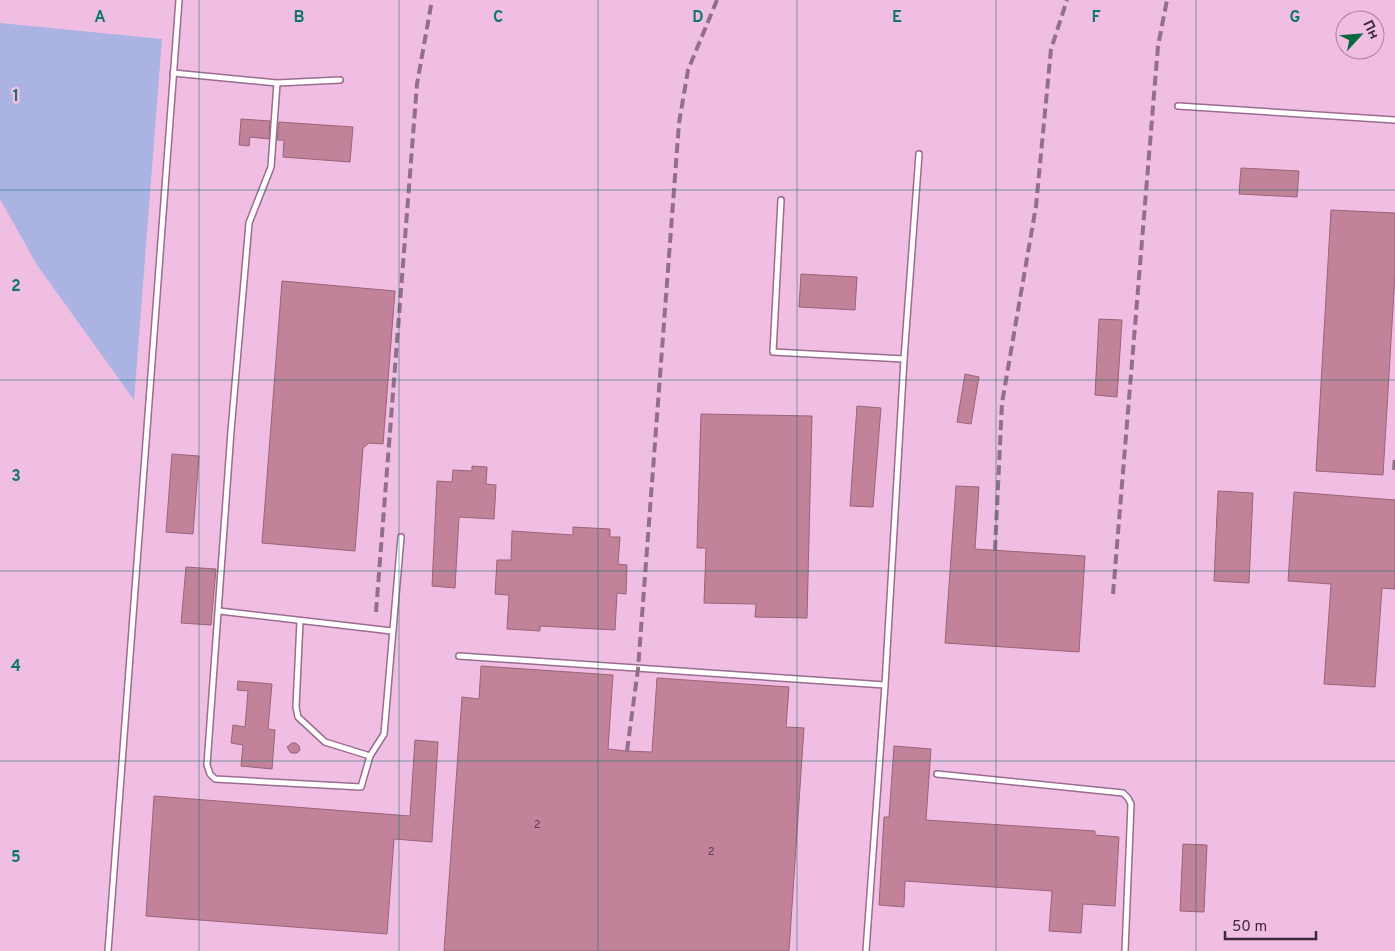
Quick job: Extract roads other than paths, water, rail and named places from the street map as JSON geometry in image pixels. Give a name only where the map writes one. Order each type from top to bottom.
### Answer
[{"type":"lane","points":[[108,951],[179,0]]},
{"type":"lane","points":[[173,73],[277,83],[340,80]]},
{"type":"lane","points":[[277,83],[271,167],[249,223],[231,431],[207,765],[210,774],[215,779],[361,787],[370,756],[384,734],[401,537]]},
{"type":"lane","points":[[1178,106],[1395,120]]},
{"type":"lane","points":[[866,951],[919,154]]},
{"type":"lane","points":[[781,200],[773,352],[904,359]]},
{"type":"lane","points":[[218,611],[392,631]]},
{"type":"lane","points":[[300,621],[296,707],[298,717],[325,742],[370,756]]},
{"type":"lane","points":[[459,656],[885,685]]},
{"type":"lane","points":[[937,774],[1123,793],[1131,804],[1125,951]]},
{"type":"railway","points":[[376,612],[417,84],[432,0]]},
{"type":"railway","points":[[627,751],[638,669],[679,123],[688,70],[717,0]]},
{"type":"railway","points":[[995,550],[1002,403],[1036,206],[1051,49],[1067,0]]},
{"type":"railway","points":[[1113,594],[1158,46],[1167,0]]},
{"type":"railway","points":[[1394,470],[1395,458]]}]
